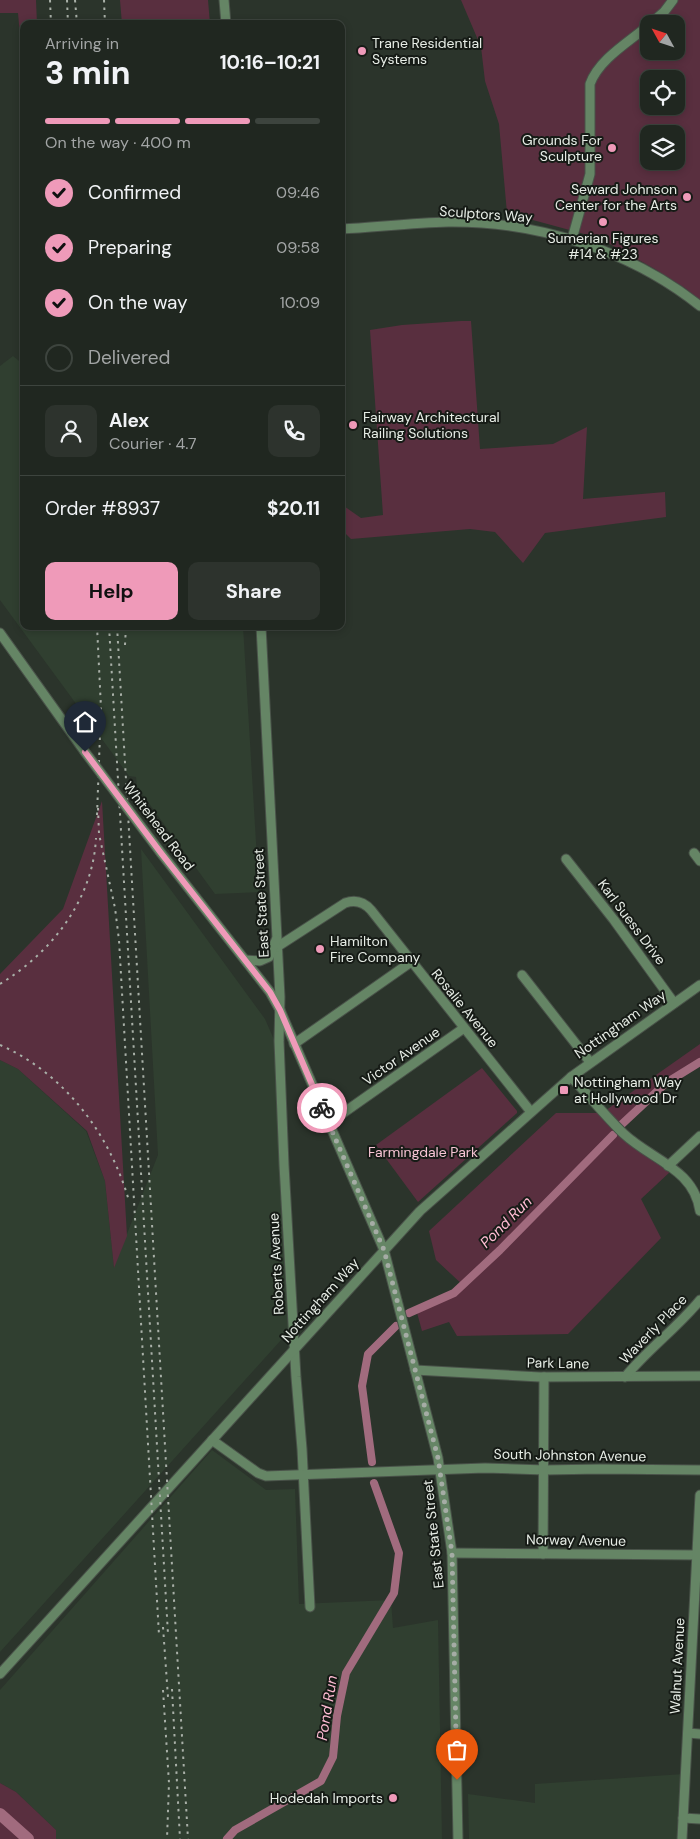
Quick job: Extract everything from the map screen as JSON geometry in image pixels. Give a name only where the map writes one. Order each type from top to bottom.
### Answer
[{"type":"street","points":[[224,0],[226,20]]},
{"type":"street","points":[[660,15],[673,0]]},
{"type":"street","points":[[572,240],[590,174],[590,84],[593,74],[640,32]]},
{"type":"street","name":"Sculptors Way","points":[[345,229],[449,222],[533,230],[572,240],[627,261],[675,288],[700,306]]},
{"type":"street","name":"East State Street","points":[[261,630],[280,1010],[384,1250],[440,1469],[452,1553],[458,1839]]},
{"type":"street","name":"Whitehead Road","points":[[0,633],[85,752],[270,992],[280,1010]]},
{"type":"street","points":[[694,853],[700,861]]},
{"type":"street","name":"Karl Suess Drive","points":[[566,859],[614,920],[674,1003]]},
{"type":"street","name":"Rosalie Avenue","points":[[277,947],[345,903],[357,901],[368,906],[532,1112]]},
{"type":"street","points":[[244,960],[260,961],[269,957],[277,937]]},
{"type":"street","points":[[294,1044],[411,962]]},
{"type":"street","points":[[522,975],[590,1062]]},
{"type":"street","name":"Nottingham Way","points":[[0,1674],[384,1250],[435,1197],[590,1062],[700,985]]},
{"type":"street","name":"Roberts Avenue","points":[[280,1010],[279,1041],[284,1155],[310,1607]]},
{"type":"street","name":"Victor Avenue","points":[[329,1123],[464,1028]]},
{"type":"street","points":[[572,1077],[624,1134],[685,1178],[700,1204]]},
{"type":"street","points":[[668,1166],[700,1136]]},
{"type":"street","name":"Waverly Place","points":[[626,1377],[642,1357],[700,1301]]},
{"type":"street","name":"Park Lane","points":[[416,1370],[544,1377],[700,1376]]},
{"type":"street","points":[[543,1554],[545,1470],[544,1377]]},
{"type":"street","name":"South Johnston Avenue","points":[[212,1440],[258,1473],[266,1476],[485,1468],[700,1470]]},
{"type":"street","name":"Walnut Avenue","points":[[682,1839],[688,1733],[696,1647],[700,1495]]},
{"type":"street","name":"Norway Avenue","points":[[452,1553],[698,1555]]},
{"type":"street","points":[[688,1733],[700,1734]]},
{"type":"street","points":[[683,1818],[700,1819]]},
{"type":"shaded area","points":[[13,356],[20,362],[20,627],[0,600],[0,366]]},
{"type":"shaded area","points":[[22,630],[243,630],[259,892],[215,894],[137,787],[136,777],[129,776]]},
{"type":"shaded area","points":[[141,849],[265,1019],[279,1051],[291,1329],[0,1652],[0,1060],[18,1069],[86,1131],[105,1181],[114,1267],[158,1155]]},
{"type":"shaded area","points":[[212,1450],[266,1490],[295,1489],[299,1604],[391,1600],[393,1628],[438,1620],[442,1839],[56,1839],[56,1830],[16,1792],[0,1783],[0,1690]]},
{"type":"shaded area","points":[[684,1774],[681,1839],[469,1839],[468,1794],[535,1803],[535,1784]]},
{"type":"green space","points":[[0,0],[36,0],[37,20],[20,20],[20,35],[18,13],[0,13]]},
{"type":"green space","points":[[120,0],[208,0],[210,20],[122,20]]},
{"type":"green space","points":[[461,0],[700,0],[700,300],[655,269],[599,238],[507,213],[499,124],[485,81],[481,47]]},
{"type":"green space","points":[[471,321],[480,449],[553,444],[587,427],[583,499],[665,492],[666,517],[545,533],[523,563],[495,532],[470,529],[351,539],[345,533],[345,507],[361,518],[383,515],[370,330],[402,325]]},
{"type":"green space","points":[[102,801],[127,1236],[114,1268],[105,1181],[87,1131],[18,1069],[0,1060],[0,974],[63,909]]},
{"type":"green space","points":[[700,1044],[700,1064],[659,1087],[619,1131],[671,1171],[641,1199],[661,1238],[568,1334],[457,1336],[449,1322],[422,1331],[416,1309],[465,1287],[436,1260],[429,1231],[556,1113],[602,1113]]},
{"type":"green space","name":"Farmingdale Park","points":[[482,1068],[517,1113],[418,1202],[376,1145]]},
{"type":"green space","points":[[0,1783],[16,1792],[56,1830],[56,1839],[0,1839]]},
{"type":"waterway","name":"Pond Run","points":[[621,1125],[666,1083],[700,1062]]},
{"type":"waterway","name":"Pond Run","points":[[409,1313],[454,1293],[500,1250],[613,1135]]},
{"type":"waterway","name":"Pond Run","points":[[372,1462],[362,1386],[368,1354],[396,1326]]},
{"type":"waterway","name":"Pond Run","points":[[227,1839],[235,1830],[321,1781],[333,1757],[337,1716],[346,1673],[394,1593],[399,1553],[374,1483]]},
{"type":"waterway","points":[[0,1814],[28,1839]]},
{"type":"railway","points":[[50,0],[51,20]]},
{"type":"railway","points":[[67,0],[68,20]]},
{"type":"railway","points":[[75,0],[77,20]]},
{"type":"railway","points":[[104,0],[105,20]]},
{"type":"railway","points":[[97,630],[101,708],[97,815]]},
{"type":"railway","points":[[109,630],[168,1634]]},
{"type":"railway","points":[[117,630],[188,1839]]},
{"type":"railway","points":[[125,645],[126,630]]},
{"type":"railway","points":[[98,808],[99,834],[115,908],[119,940],[159,1635]]},
{"type":"railway","points":[[0,984],[36,957],[66,923],[87,883],[93,861],[96,838]]},
{"type":"railway","points":[[0,1045],[23,1057],[44,1072],[64,1089],[81,1108],[110,1152],[121,1176],[129,1201]]},
{"type":"railway","points":[[163,1627],[168,1697]]},
{"type":"railway","points":[[172,1689],[180,1839]]},
{"type":"railway","points":[[163,1690],[169,1783],[167,1839]]},
{"type":"way so far","points":[[322,1108],[384,1250],[438,1458],[452,1553],[457,1780]]},
{"type":"place","name":"Trane Residential Systems","points":[[362,51]]},
{"type":"place","name":"Grounds For Sculpture","points":[[612,148]]},
{"type":"place","name":"Seward Johnson Center for the Arts","points":[[687,197]]},
{"type":"place","name":"Sumerian Figures #14 & #23","points":[[603,222]]},
{"type":"place","name":"Fairway Architectural Railing Solutions","points":[[353,425]]},
{"type":"place","name":"Hamilton Fire Company","points":[[320,949]]},
{"type":"place","name":"Nottingham Way at Hollywood Dr","points":[[564,1090]]},
{"type":"place","name":"Hodedah Imports","points":[[393,1798]]},
{"type":"route","points":[[85,752],[270,992],[280,1010],[322,1108]]}]
